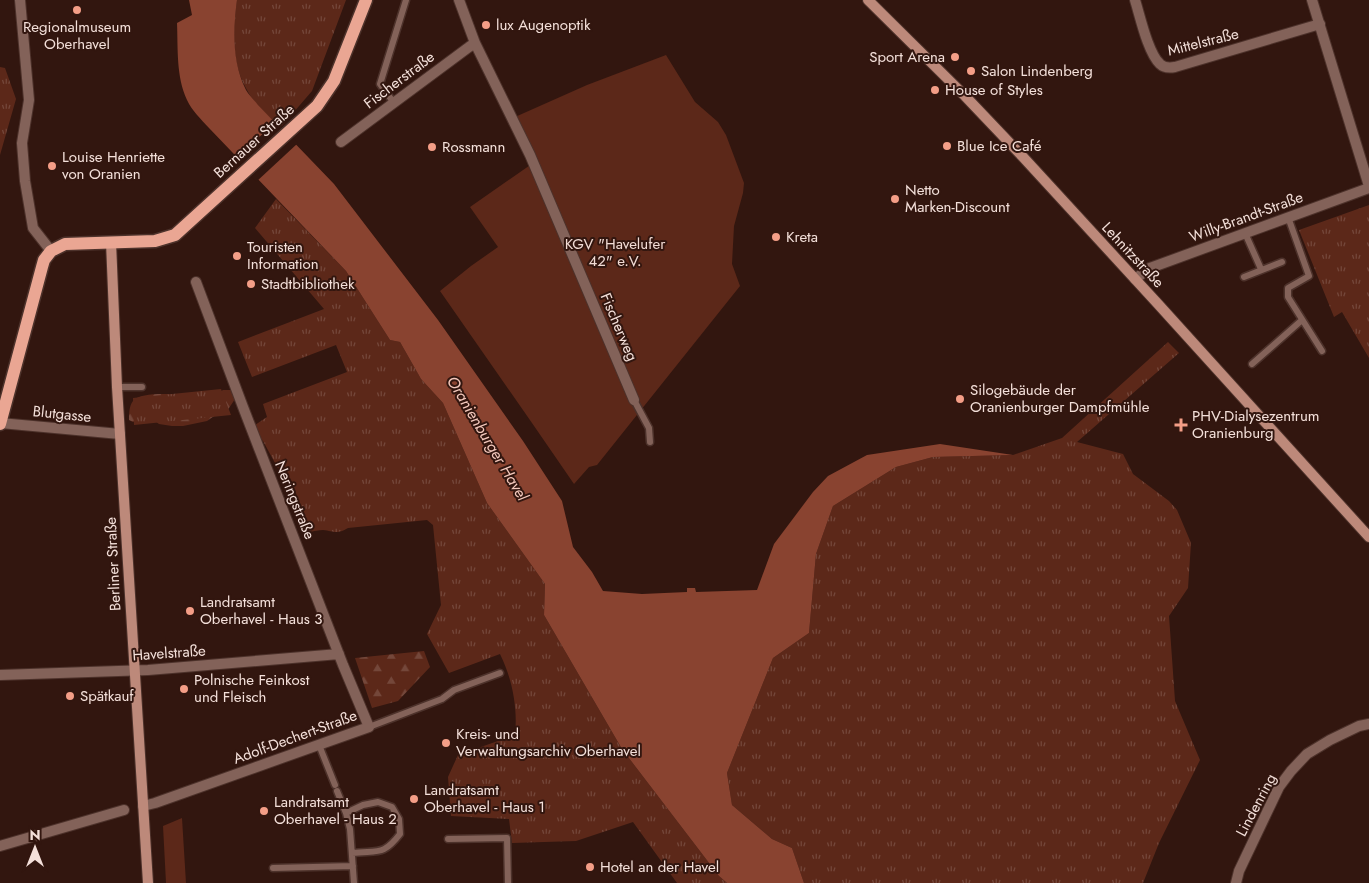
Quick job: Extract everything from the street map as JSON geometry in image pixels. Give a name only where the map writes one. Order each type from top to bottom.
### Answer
[{"type":"main road","name":"Bernauer Straße","points":[[51,251],[65,244],[155,241],[175,235],[317,106],[334,82],[366,0]]},
{"type":"main road","name":"Lehnitzstraße","points":[[868,0],[965,96],[1135,279],[1369,537]]},
{"type":"main road","name":"Berliner Straße","points":[[111,242],[117,387],[148,883]]},
{"type":"main road","points":[[0,424],[44,260],[51,251]]},
{"type":"street","points":[[20,0],[29,100],[22,143],[25,181],[32,228],[51,251]]},
{"type":"street","points":[[459,0],[475,43]]},
{"type":"street","name":"Mittelstraße","points":[[1135,0],[1150,48],[1161,65],[1166,68],[1175,67],[1320,24]]},
{"type":"street","points":[[1312,0],[1369,187]]},
{"type":"street","name":"Fischerstraße","points":[[341,142],[475,43]]},
{"type":"street","name":"Fischerweg","points":[[475,43],[530,155],[634,400]]},
{"type":"street","name":"Willy-Brandt-Straße","points":[[1135,279],[1150,268],[1369,187]]},
{"type":"street","name":"Neringstraße","points":[[196,282],[242,407],[369,727]]},
{"type":"street","name":"Blutgasse","points":[[0,424],[120,434]]},
{"type":"street","name":"Havelstraße","points":[[0,675],[134,671],[339,654]]},
{"type":"street","name":"Lindenring","points":[[1236,883],[1239,871],[1280,787],[1291,771],[1307,754],[1330,740],[1360,726],[1369,724]]},
{"type":"street","name":"Adolf-Dechert-Straße","points":[[143,806],[369,727]]},
{"type":"street","points":[[0,846],[124,810]]},
{"type":"lane","points":[[394,103],[380,84],[406,0]]},
{"type":"lane","points":[[1288,217],[1309,276],[1288,288],[1288,297],[1322,351]]},
{"type":"lane","points":[[1245,233],[1261,269]]},
{"type":"lane","points":[[1244,277],[1282,262]]},
{"type":"lane","points":[[1252,364],[1302,320]]},
{"type":"lane","points":[[117,387],[142,388]]},
{"type":"lane","points":[[634,400],[649,428],[650,442]]},
{"type":"lane","name":"Adolf-Dechert-Straße","points":[[369,727],[442,699],[454,690],[500,673]]},
{"type":"lane","points":[[319,746],[346,812],[350,830],[354,883]]},
{"type":"lane","points":[[346,812],[378,802],[392,806],[399,819],[400,834],[384,851],[352,853]]},
{"type":"lane","points":[[448,839],[507,838],[508,883]]},
{"type":"lane","points":[[274,868],[353,866]]},
{"type":"green space","points":[[237,0],[346,0],[312,91],[280,128],[250,95],[238,69],[234,35]]},
{"type":"green space","name":"KGV \"Havelufer 42\" e.V.","points":[[666,55],[695,102],[718,122],[726,135],[744,183],[734,226],[732,264],[740,286],[597,465],[589,467],[574,484],[440,291],[498,247],[470,207],[536,161],[515,117],[587,85]]},
{"type":"green space","points":[[0,67],[5,68],[16,99],[0,155]]},
{"type":"green space","points":[[276,199],[346,271],[390,340],[400,342],[421,379],[443,403],[487,503],[545,584],[544,615],[622,749],[719,876],[727,883],[677,883],[633,822],[576,841],[512,843],[509,819],[451,816],[448,777],[458,755],[515,735],[516,714],[511,683],[500,654],[449,673],[427,634],[441,605],[433,525],[427,520],[348,528],[338,532],[323,530],[310,532],[292,482],[288,476],[281,474],[263,441],[257,436],[255,425],[267,417],[263,404],[347,372],[336,345],[252,377],[238,342],[324,309],[255,228]]},
{"type":"green space","points":[[1369,205],[1369,358],[1342,312],[1334,317],[1299,230]]},
{"type":"green space","points":[[1168,342],[1179,353],[1077,442],[1123,454],[1133,474],[1169,501],[1177,510],[1191,543],[1188,588],[1169,616],[1175,701],[1200,760],[1159,843],[1143,883],[804,883],[792,848],[772,839],[732,805],[727,773],[773,658],[809,633],[816,554],[833,506],[896,467],[933,457],[1013,455],[1062,438]]},
{"type":"green space","points":[[221,389],[231,415],[134,425],[133,398]]},
{"type":"green space","points":[[223,390],[231,390],[235,399],[227,411],[217,414],[207,421],[183,426],[172,426],[159,424],[155,421],[137,420],[133,422],[129,420],[131,405],[139,397],[159,394],[205,396],[217,394]]},
{"type":"green space","points":[[424,651],[430,667],[398,701],[372,708],[355,658]]},
{"type":"green space","points":[[182,818],[186,883],[166,883],[163,826]]},
{"type":"water","name":"Oranienburger Havel","points":[[189,0],[237,0],[235,23],[236,57],[241,79],[246,90],[334,184],[438,320],[523,441],[562,501],[573,547],[592,572],[603,591],[642,594],[687,592],[687,588],[695,588],[696,592],[757,590],[774,544],[813,492],[828,476],[867,455],[940,444],[1013,455],[933,457],[896,467],[833,506],[816,554],[809,633],[773,658],[727,773],[732,805],[772,839],[792,848],[804,883],[727,883],[719,876],[622,749],[544,615],[545,584],[487,503],[443,403],[421,379],[400,342],[390,340],[346,271],[209,128],[189,104],[183,91],[179,72],[177,23],[192,15]]},
{"type":"pier","points":[[277,121],[298,143],[256,182],[235,159]]},
{"type":"place","name":"Regionalmuseum Oberhavel","points":[[77,10]]},
{"type":"place","name":"lux Augenoptik","points":[[486,25]]},
{"type":"place","name":"Sport Arena","points":[[955,57]]},
{"type":"place","name":"Salon Lindenberg","points":[[971,71]]},
{"type":"place","name":"House of Styles","points":[[935,90]]},
{"type":"place","name":"Blue Ice Café","points":[[947,146]]},
{"type":"place","name":"Rossmann","points":[[432,147]]},
{"type":"place","name":"Louise Henriette von Oranien","points":[[52,166]]},
{"type":"place","name":"Netto Marken-Discount","points":[[895,199]]},
{"type":"place","name":"Kreta","points":[[776,237]]},
{"type":"place","name":"Touristen Information","points":[[237,256]]},
{"type":"place","name":"Stadtbibliothek","points":[[251,284]]},
{"type":"place","name":"Silogebäude der Oranienburger Dampfmühle","points":[[960,399]]},
{"type":"place","name":"PHV-Dialysezentrum Oranienburg","points":[[1181,425]]},
{"type":"place","name":"Landratsamt Oberhavel - Haus 3","points":[[190,611]]},
{"type":"place","name":"Polnische Feinkost und Fleisch","points":[[184,689]]},
{"type":"place","name":"Spätkauf","points":[[70,696]]},
{"type":"place","name":"Kreis- und Verwaltungsarchiv Oberhavel","points":[[446,743]]},
{"type":"place","name":"Landratsamt Oberhavel - Haus 1","points":[[414,799]]},
{"type":"place","name":"Landratsamt Oberhavel - Haus 2","points":[[264,811]]},
{"type":"place","name":"Hotel an der Havel","points":[[590,867]]}]
